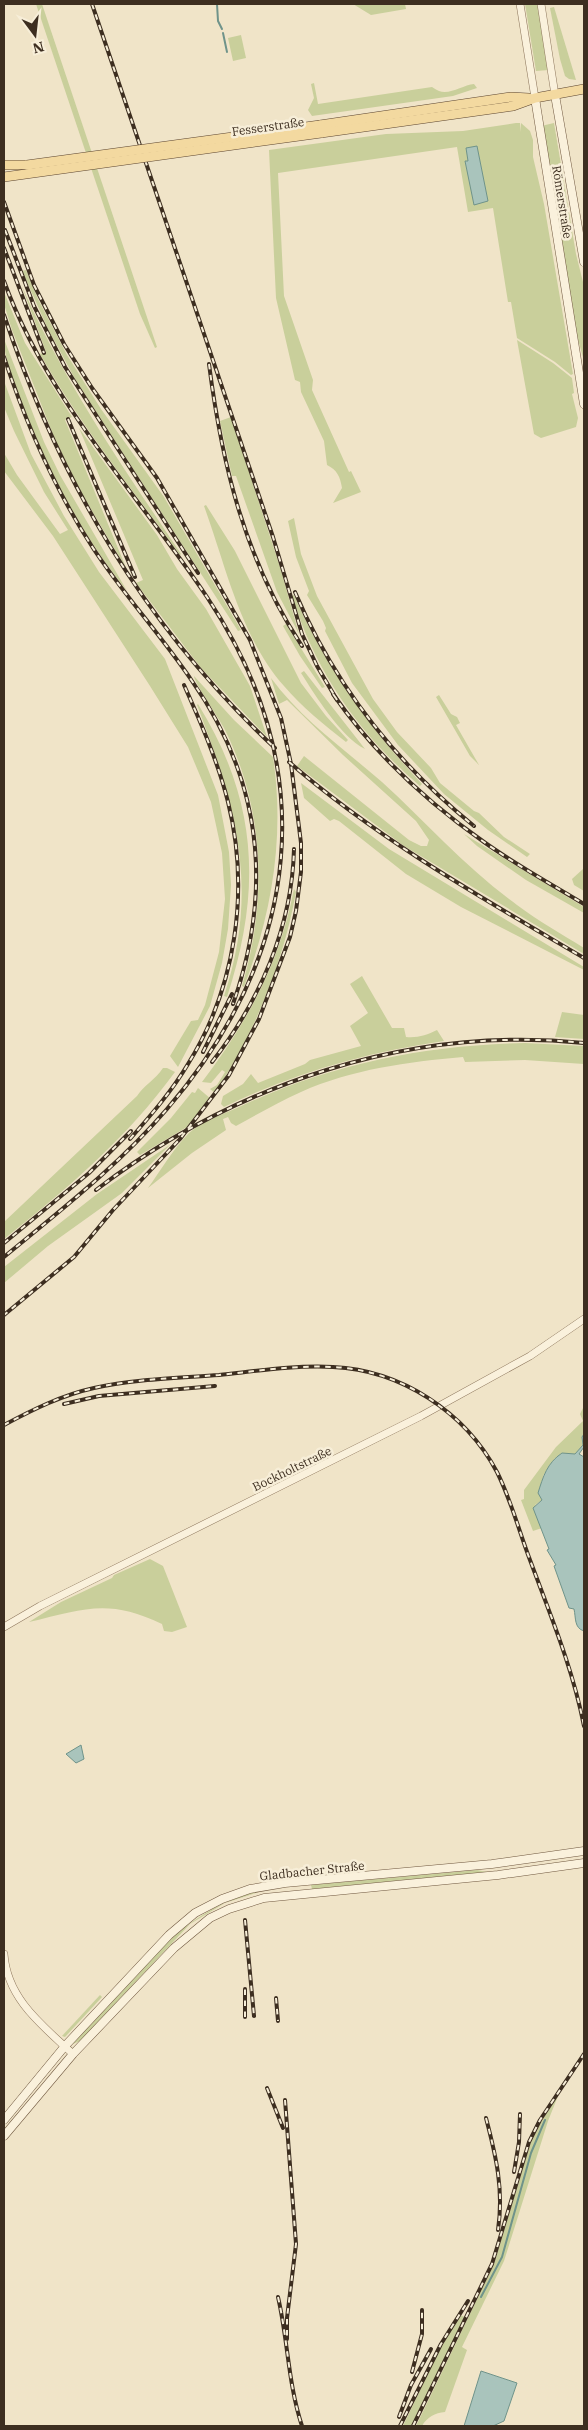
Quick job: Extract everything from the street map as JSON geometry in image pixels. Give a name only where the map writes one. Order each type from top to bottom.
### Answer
[{"type":"main road","name":"Fesserstraße","points":[[4,169],[513,106],[535,98],[584,89]]},
{"type":"main road","name":"Römerstraße","points":[[555,95],[584,262]]},
{"type":"main road","name":"Römerstraße","points":[[535,98],[584,404]]},
{"type":"main road","name":"Fesserstraße","points":[[4,177],[320,129]]},
{"type":"main road","name":"Fesserstraße","points":[[4,165],[27,166]]},
{"type":"main road","name":"Gladbacher Straße","points":[[4,2120],[64,2046],[169,1935],[195,1914],[222,1899],[250,1889],[285,1883],[492,1864],[584,1851]]},
{"type":"main road","name":"Gladbacher Straße","points":[[4,2136],[58,2070],[191,1932],[229,1909],[268,1898],[498,1875],[584,1863]]},
{"type":"main road","points":[[492,1864],[498,1875]]},
{"type":"street","name":"Römerstraße","points":[[520,4],[535,98]]},
{"type":"street","name":"Römerstraße","points":[[541,4],[555,95]]},
{"type":"street","name":"Bockholtstraße","points":[[4,1627],[40,1606],[422,1416],[530,1356],[584,1319]]},
{"type":"street","points":[[4,1954],[10,1983],[20,2001],[73,2054]]},
{"type":"green space","points":[[36,4],[42,4],[157,347],[155,348],[140,314]]},
{"type":"green space","points":[[353,4],[405,4],[406,9],[371,15]]},
{"type":"green space","points":[[525,4],[538,4],[549,70],[536,71]]},
{"type":"green space","points":[[554,7],[576,80],[565,76],[550,8]]},
{"type":"green space","points":[[241,35],[246,58],[233,61],[228,38]]},
{"type":"green space","points":[[314,83],[318,104],[432,87],[443,92],[474,84],[477,88],[453,96],[312,116],[308,110],[314,98],[311,84]]},
{"type":"green space","points":[[520,123],[521,132],[521,123],[530,131],[533,140],[533,157],[544,204],[573,374],[571,375],[555,362],[517,338],[511,302],[508,302],[493,208],[468,212],[457,147],[278,173],[284,296],[313,380],[312,390],[349,472],[351,471],[361,492],[333,503],[342,488],[340,480],[336,471],[327,465],[324,441],[301,392],[300,382],[295,380],[276,298],[269,150],[386,134],[463,131]]},
{"type":"green space","points":[[554,123],[576,254],[584,286],[584,361],[577,336],[541,126]]},
{"type":"green space","points":[[26,270],[38,299],[67,355],[101,409],[164,497],[241,630],[238,631],[75,379],[48,329],[22,271]]},
{"type":"green space","points":[[21,284],[75,389],[180,555],[89,431],[40,354],[46,352]]},
{"type":"green space","points":[[4,292],[25,343],[72,417],[65,420],[127,570],[79,489],[54,437],[12,330],[4,304]]},
{"type":"green space","points":[[4,339],[44,442],[60,475],[127,591],[94,546],[53,474],[30,423],[12,376],[7,361]]},
{"type":"green space","points":[[517,340],[553,363],[572,378],[574,393],[572,394],[578,418],[576,427],[541,438],[534,434]]},
{"type":"green space","points":[[4,381],[31,454],[64,516],[99,572],[165,659],[218,795],[229,852],[231,885],[228,929],[222,963],[210,1006],[178,1067],[170,1056],[191,1021],[198,1020],[205,1005],[219,952],[225,899],[222,853],[211,802],[188,747],[150,686],[53,536],[4,471],[4,453],[17,475],[60,534],[68,530],[44,492],[14,431],[4,407]]},
{"type":"green space","points":[[231,417],[280,567],[299,634],[277,592],[236,476],[232,476],[220,421]]},
{"type":"green space","points":[[79,428],[157,535],[177,569],[206,609],[250,686],[267,737],[201,668],[136,583],[143,580]]},
{"type":"green space","points":[[206,505],[235,551],[301,683],[326,716],[348,740],[346,742],[291,694],[269,666],[256,645],[236,600],[204,506]]},
{"type":"green space","points":[[294,518],[301,554],[317,596],[373,699],[397,732],[431,768],[440,783],[479,813],[504,837],[530,854],[527,857],[488,830],[444,794],[398,745],[352,683],[325,631],[326,628],[323,621],[307,595],[309,591],[296,557],[288,521]]},
{"type":"green space","points":[[294,595],[334,671],[366,718],[422,784],[420,786],[378,745],[342,700],[314,651],[292,596]]},
{"type":"green space","points":[[286,624],[325,687],[322,688],[300,656],[283,626]]},
{"type":"green space","points":[[304,671],[365,749],[347,735],[329,715],[301,673]]},
{"type":"green space","points":[[194,676],[234,720],[273,757],[277,816],[274,874],[262,931],[244,987],[242,986],[256,923],[258,859],[255,827],[249,795],[240,764],[224,728],[198,686]]},
{"type":"green space","points":[[271,678],[309,720],[382,782],[481,876],[525,911],[584,948],[584,954],[404,846],[297,766],[304,756],[409,840],[421,846],[427,846],[429,840],[416,821],[343,755],[287,700],[279,704]]},
{"type":"green space","points":[[439,695],[451,714],[457,717],[460,723],[456,725],[479,765],[470,756],[436,697]]},
{"type":"green space","points":[[198,704],[218,740],[233,776],[243,811],[248,847],[249,883],[246,920],[227,997],[224,996],[235,957],[240,919],[242,883],[239,848],[223,778]]},
{"type":"green space","points":[[301,783],[389,849],[584,967],[584,970],[461,907],[406,874],[339,821],[334,819],[330,821],[304,798]]},
{"type":"green space","points":[[464,834],[584,907],[584,913],[526,880],[477,846]]},
{"type":"green space","points":[[583,869],[584,891],[574,885],[572,879]]},
{"type":"green space","points":[[294,889],[296,892],[290,919],[266,997],[243,1046],[215,1093],[210,1089],[217,1085],[225,1072],[222,1070],[211,1083],[202,1082],[234,1037],[260,991],[280,943]]},
{"type":"green space","points":[[362,976],[392,1028],[404,1028],[406,1037],[422,1036],[437,1030],[444,1041],[387,1051],[331,1065],[277,1084],[224,1107],[221,1104],[223,1096],[243,1084],[251,1074],[258,1083],[305,1064],[310,1060],[361,1046],[350,1026],[368,1013],[350,984]]},
{"type":"green space","points":[[562,1012],[584,1015],[584,1039],[555,1037]]},
{"type":"green space","points":[[525,1043],[584,1046],[584,1064],[525,1060],[465,1062],[463,1057],[401,1064],[360,1072],[301,1092],[236,1126],[231,1123],[228,1117],[223,1119],[226,1130],[192,1153],[148,1188],[167,1160],[194,1129],[273,1092],[343,1068],[415,1053],[451,1048]]},
{"type":"green space","points":[[163,1068],[175,1072],[137,1119],[95,1162],[4,1239],[4,1222],[137,1096]]},
{"type":"green space","points":[[198,1088],[211,1099],[187,1127],[140,1155],[137,1152],[171,1118],[192,1092],[195,1093]]},
{"type":"green space","points":[[171,1144],[122,1193],[48,1246],[4,1283],[4,1267],[97,1194]]},
{"type":"green space","points":[[584,1406],[584,1434],[582,1437],[584,1445],[575,1454],[555,1458],[543,1476],[542,1500],[535,1505],[542,1528],[533,1531],[521,1500],[524,1499],[524,1490],[556,1447],[583,1421],[580,1414]]},
{"type":"green space","points":[[150,1559],[163,1566],[187,1627],[172,1632],[164,1631],[162,1624],[143,1616],[126,1611],[96,1608],[29,1622],[61,1602]]},
{"type":"green space","points":[[477,1870],[487,1872],[312,1889],[311,1885]]},
{"type":"green space","points":[[265,1890],[228,1902],[240,1897]]},
{"type":"green space","points":[[223,1904],[190,1924],[80,2041],[73,2044],[85,2028],[161,1948],[197,1918]]},
{"type":"green space","points":[[100,1995],[102,1997],[65,2037],[62,2036]]},
{"type":"green space","points":[[558,2096],[548,2121],[504,2261],[462,2347],[467,2350],[445,2412],[432,2416],[422,2426],[416,2426],[494,2264],[531,2142],[542,2120]]},
{"type":"green space","points":[[460,2315],[465,2317],[415,2419],[411,2426],[403,2426],[437,2355]]},
{"type":"water","points":[[477,146],[488,201],[474,205],[465,161],[468,161],[466,148]]},
{"type":"water","points":[[584,1434],[584,1447],[579,1454],[584,1457],[584,1631],[578,1628],[574,1609],[569,1608],[554,1566],[556,1565],[547,1550],[549,1549],[533,1508],[542,1500],[538,1493],[549,1466],[562,1453],[575,1454],[583,1445],[582,1437]]},
{"type":"water","points":[[81,1745],[84,1759],[76,1763],[66,1754]]},
{"type":"water","points":[[481,2371],[517,2383],[504,2421],[493,2426],[464,2426]]},
{"type":"waterway","points":[[217,4],[218,21],[222,29]]},
{"type":"waterway","points":[[223,33],[227,52]]},
{"type":"waterway","points":[[481,2297],[502,2257],[531,2153],[545,2120]]},
{"type":"railway","points":[[92,4],[273,537],[302,634],[317,666],[337,700]]},
{"type":"railway","points":[[4,202],[34,285],[64,344],[92,388],[157,478],[250,640],[281,718],[291,764],[301,843],[301,872],[296,911],[290,937],[259,1019],[229,1075],[180,1139],[113,1210],[74,1257],[4,1315]]},
{"type":"railway","points":[[5,230],[34,306],[65,367],[198,573]]},
{"type":"railway","points":[[4,248],[44,353]]},
{"type":"railway","points":[[4,281],[22,324],[44,366],[69,406],[95,445],[207,597],[244,663],[269,728],[281,794],[281,860],[269,924],[246,988],[212,1049],[149,1130],[89,1186],[4,1257]]},
{"type":"railway","points":[[4,315],[26,377],[52,436],[80,493],[112,549],[147,602],[186,653],[228,702],[275,748]]},
{"type":"railway","points":[[4,357],[42,455],[79,525],[105,565],[192,681],[215,719],[234,758],[246,797],[254,837],[256,878],[253,920],[246,961],[233,1004]]},
{"type":"railway","points":[[209,364],[221,439],[239,511],[265,580],[302,646]]},
{"type":"railway","points":[[68,419],[135,577]]},
{"type":"railway","points":[[295,592],[328,659],[370,720],[393,749],[419,776],[474,826]]},
{"type":"railway","points":[[130,1139],[175,1084],[204,1034],[218,1003],[228,970],[234,937],[238,903],[235,835],[224,787],[214,757],[184,685]]},
{"type":"railway","points":[[333,694],[383,756],[442,810],[496,850],[584,904]]},
{"type":"railway","points":[[289,762],[359,817],[432,867],[584,958]]},
{"type":"railway","points":[[212,1062],[245,1014],[270,962],[280,935],[287,907],[294,849]]},
{"type":"railway","points":[[203,1052],[232,994]]},
{"type":"railway","points":[[96,1190],[150,1153],[206,1120],[265,1092],[326,1070],[389,1054],[453,1043],[518,1040],[584,1043]]},
{"type":"railway","points":[[4,1243],[89,1173],[131,1131]]},
{"type":"railway","points":[[4,1425],[70,1395],[94,1388],[140,1381],[290,1368],[333,1367],[383,1376],[406,1386],[428,1398],[449,1413],[484,1450],[497,1472],[511,1505],[560,1642],[574,1684],[584,1726]]},
{"type":"railway","points":[[64,1404],[99,1396],[215,1386]]},
{"type":"railway","points":[[245,1920],[254,2016]]},
{"type":"railway","points":[[245,1989],[245,2017]]},
{"type":"railway","points":[[276,1998],[278,2021]]},
{"type":"railway","points":[[413,2426],[492,2264],[529,2142],[540,2120],[584,2054]]},
{"type":"railway","points":[[267,2088],[283,2128]]},
{"type":"railway","points":[[285,2100],[296,2244],[287,2318],[287,2339]]},
{"type":"railway","points":[[514,2172],[519,2142],[520,2114]]},
{"type":"railway","points":[[486,2118],[498,2173],[500,2201],[498,2230]]},
{"type":"railway","points":[[278,2297],[291,2378],[302,2426]]},
{"type":"railway","points":[[400,2426],[441,2344],[468,2301]]},
{"type":"railway","points":[[412,2372],[422,2334],[422,2310]]},
{"type":"railway","points":[[399,2417],[411,2385],[431,2349]]}]
